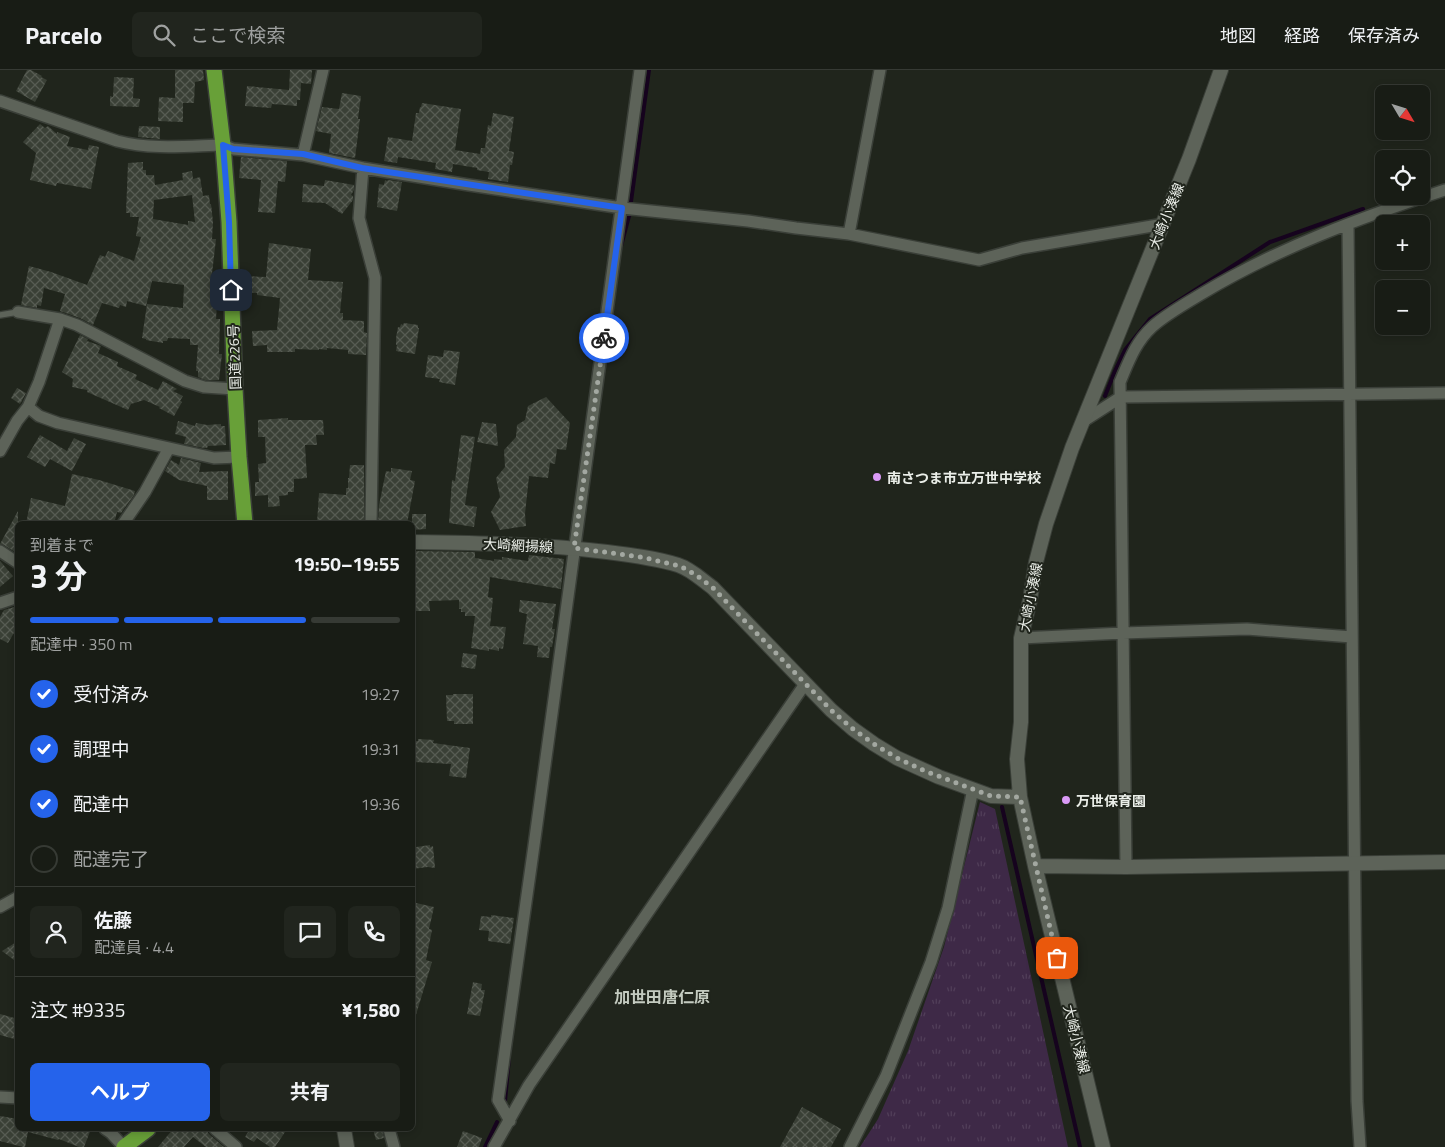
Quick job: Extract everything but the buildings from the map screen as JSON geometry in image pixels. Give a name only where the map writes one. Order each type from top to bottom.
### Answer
[{"type":"highway","name":"国道226号","points":[[214,70],[223,145],[229,222],[235,389],[245,521]]},
{"type":"highway","points":[[124,1147],[145,1131]]},
{"type":"street","points":[[303,154],[323,70]]},
{"type":"street","points":[[510,1121],[498,1100],[548,753],[574,548],[626,208],[640,70]]},
{"type":"street","points":[[849,234],[880,70]]},
{"type":"street","name":"大崎小湊線","points":[[1103,1147],[1020,797],[1017,759],[1021,722],[1021,638],[1036,562],[1046,524],[1082,422],[1164,224],[1221,70]]},
{"type":"street","points":[[0,100],[131,145],[150,148],[223,145],[233,149],[303,154],[362,168],[626,208],[849,234],[979,260],[1022,248],[1164,224]]},
{"type":"street","points":[[362,168],[359,218],[375,278],[371,521]]},
{"type":"street","points":[[1126,867],[1120,382],[1135,347],[1153,326],[1226,279],[1297,245],[1445,190]]},
{"type":"street","points":[[1348,225],[1356,1101],[1360,1147]]},
{"type":"street","points":[[18,312],[60,319],[77,325],[184,381],[204,387],[235,389]]},
{"type":"street","points":[[0,451],[17,420],[28,407],[39,382],[60,319]]},
{"type":"street","points":[[1082,422],[1121,397],[1445,393]]},
{"type":"street","points":[[28,407],[39,416],[58,423],[214,458],[239,457]]},
{"type":"street","points":[[125,521],[145,492],[169,448]]},
{"type":"street","name":"大崎網揚線","points":[[415,542],[489,543],[574,548],[641,557],[680,566],[713,588],[831,710],[874,744],[897,758],[939,777],[991,796],[1020,797]]},
{"type":"street","points":[[0,551],[15,561]]},
{"type":"street","points":[[0,603],[15,598]]},
{"type":"street","points":[[1021,638],[1123,632],[1247,629],[1352,636]]},
{"type":"street","points":[[494,1147],[529,1085],[805,684]]},
{"type":"street","points":[[850,1147],[886,1076],[931,962],[948,908],[973,789]]},
{"type":"street","points":[[1035,866],[1126,867],[1445,862]]},
{"type":"street","points":[[0,907],[15,899]]},
{"type":"street","points":[[0,1097],[15,1098]]},
{"type":"street","points":[[108,1131],[124,1147]]},
{"type":"street","points":[[217,1131],[236,1147]]},
{"type":"street","points":[[344,1131],[347,1147]]},
{"type":"street","points":[[390,1131],[394,1147]]},
{"type":"lane","points":[[0,315],[18,312]]},
{"type":"green space","points":[[980,802],[995,809],[1068,1147],[860,1147],[878,1119],[908,1051],[944,947]]},
{"type":"waterway","points":[[621,246],[629,216],[649,70]]},
{"type":"waterway","points":[[1105,396],[1125,350],[1150,319],[1270,242],[1363,209]]},
{"type":"waterway","points":[[1002,807],[1080,1147]]},
{"type":"waterway","points":[[505,1101],[509,1058]]},
{"type":"waterway","points":[[485,1147],[497,1122]]},
{"type":"way so far","points":[[604,338],[574,548],[641,557],[680,566],[713,588],[831,710],[874,744],[897,758],[925,771],[991,796],[1020,797],[1057,958]]},
{"type":"place","name":"南さつま市立万世中学校","points":[[877,477]]},
{"type":"place","name":"万世保育園","points":[[1066,800]]},
{"type":"district","name":"加世田唐仁原","points":[[662,997]]},
{"type":"route","points":[[231,290],[229,222],[223,145],[233,149],[303,154],[362,168],[622,208],[604,338]]}]
